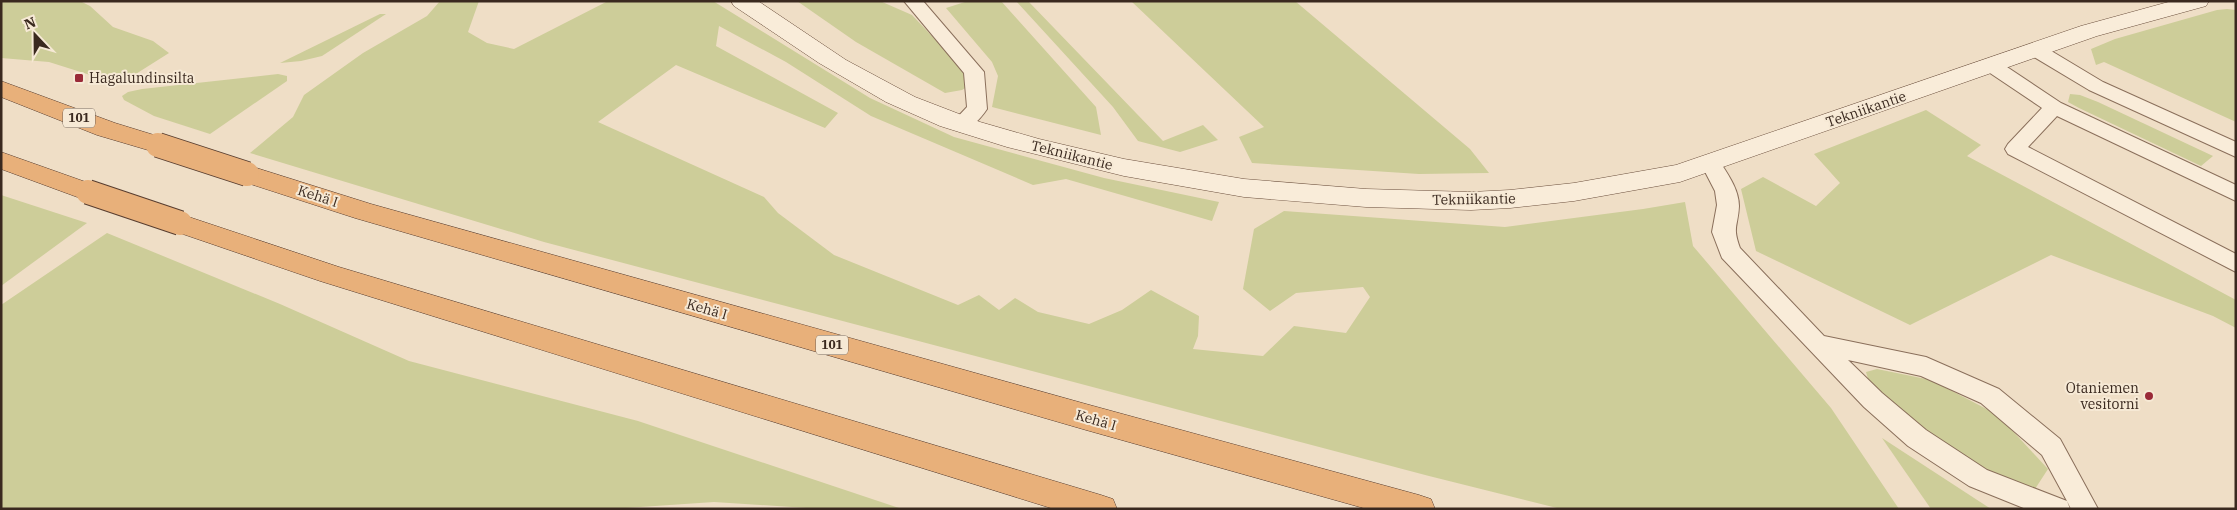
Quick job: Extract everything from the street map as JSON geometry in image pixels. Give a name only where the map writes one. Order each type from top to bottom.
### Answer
[{"type":"highway","name":"Kehä I","points":[[1,88],[106,128],[383,217],[1086,417],[1419,509]]},
{"type":"highway","points":[[1,160],[88,192],[330,274],[1101,509]]},
{"type":"main road","name":"Tekniikantie","points":[[750,4],[816,51],[866,82],[908,103],[961,124],[1044,149],[1123,168],[1221,185],[1341,198],[1507,199],[1627,184],[1680,173],[1711,164],[2116,23],[2198,1]]},
{"type":"lane","points":[[912,1],[974,72],[977,109],[961,124]]},
{"type":"lane","points":[[2036,50],[2096,86],[2236,150]]},
{"type":"lane","points":[[1991,65],[2054,107],[2236,194]]},
{"type":"lane","points":[[2054,107],[2015,149],[2236,264]]},
{"type":"lane","points":[[1711,164],[1726,191],[1728,205],[1723,232],[1730,252],[1873,400],[1917,438],[1978,478],[2057,509]]},
{"type":"lane","points":[[1817,344],[1926,367],[1990,396],[2051,447],[2085,509]]},
{"type":"green space","points":[[1,1],[80,1],[90,6],[113,27],[153,41],[169,53],[131,77],[106,80],[49,62],[1,58]]},
{"type":"green space","points":[[440,1],[479,1],[468,32],[487,43],[514,49],[608,1],[713,1],[870,98],[954,137],[1104,178],[1219,202],[1212,221],[1066,179],[1033,185],[871,116],[786,62],[719,26],[716,46],[838,113],[825,128],[676,65],[598,122],[764,197],[778,213],[834,255],[958,305],[979,295],[999,310],[1015,298],[1038,312],[1089,324],[1122,310],[1151,290],[1199,316],[1198,336],[1193,349],[1263,356],[1294,326],[1346,333],[1370,297],[1363,287],[1296,293],[1270,311],[1243,289],[1254,229],[1284,211],[1505,227],[1685,202],[1693,246],[1831,408],[1899,509],[1561,509],[1429,476],[544,242],[250,153],[293,117],[304,95],[363,53],[427,16]]},
{"type":"green space","points":[[797,1],[880,1],[912,15],[964,70],[967,87],[962,90],[945,93],[856,42]]},
{"type":"green space","points":[[968,1],[1001,1],[1096,107],[1101,135],[992,107],[998,76],[992,62],[946,8]]},
{"type":"green space","points":[[1016,1],[1028,1],[1163,141],[1203,125],[1218,140],[1180,152],[1138,141],[1113,107]]},
{"type":"green space","points":[[1131,1],[1295,1],[1470,149],[1489,173],[1419,174],[1252,163],[1239,137],[1264,127]]},
{"type":"green space","points":[[2217,10],[2236,10],[2236,122],[2104,62],[2096,65],[2091,49],[2115,39]]},
{"type":"green space","points":[[380,14],[386,14],[322,56],[280,63]]},
{"type":"green space","points":[[278,74],[287,76],[287,81],[210,134],[154,116],[124,100],[122,96],[128,92],[142,89]]},
{"type":"green space","points":[[2070,94],[2080,95],[2098,102],[2213,156],[2201,166],[2068,102]]},
{"type":"green space","points":[[1926,110],[1981,145],[1967,156],[2236,300],[2236,328],[2213,316],[2051,255],[1910,325],[1756,251],[1741,189],[1763,177],[1816,206],[1840,183],[1814,154]]},
{"type":"green space","points":[[1,195],[87,223],[1,286]]},
{"type":"green space","points":[[107,233],[280,304],[409,361],[638,421],[902,509],[822,509],[714,502],[611,509],[1,509],[1,305]]},
{"type":"green space","points":[[1877,369],[1931,380],[1998,415],[2048,469],[2035,489],[2003,479],[1943,444],[1871,389],[1866,372]]},
{"type":"green space","points":[[1882,438],[1991,509],[1931,509]]},
{"type":"place","name":"Hagalundinsilta","points":[[79,78]]},
{"type":"place","name":"Otaniemen vesitorni","points":[[2149,396]]}]
